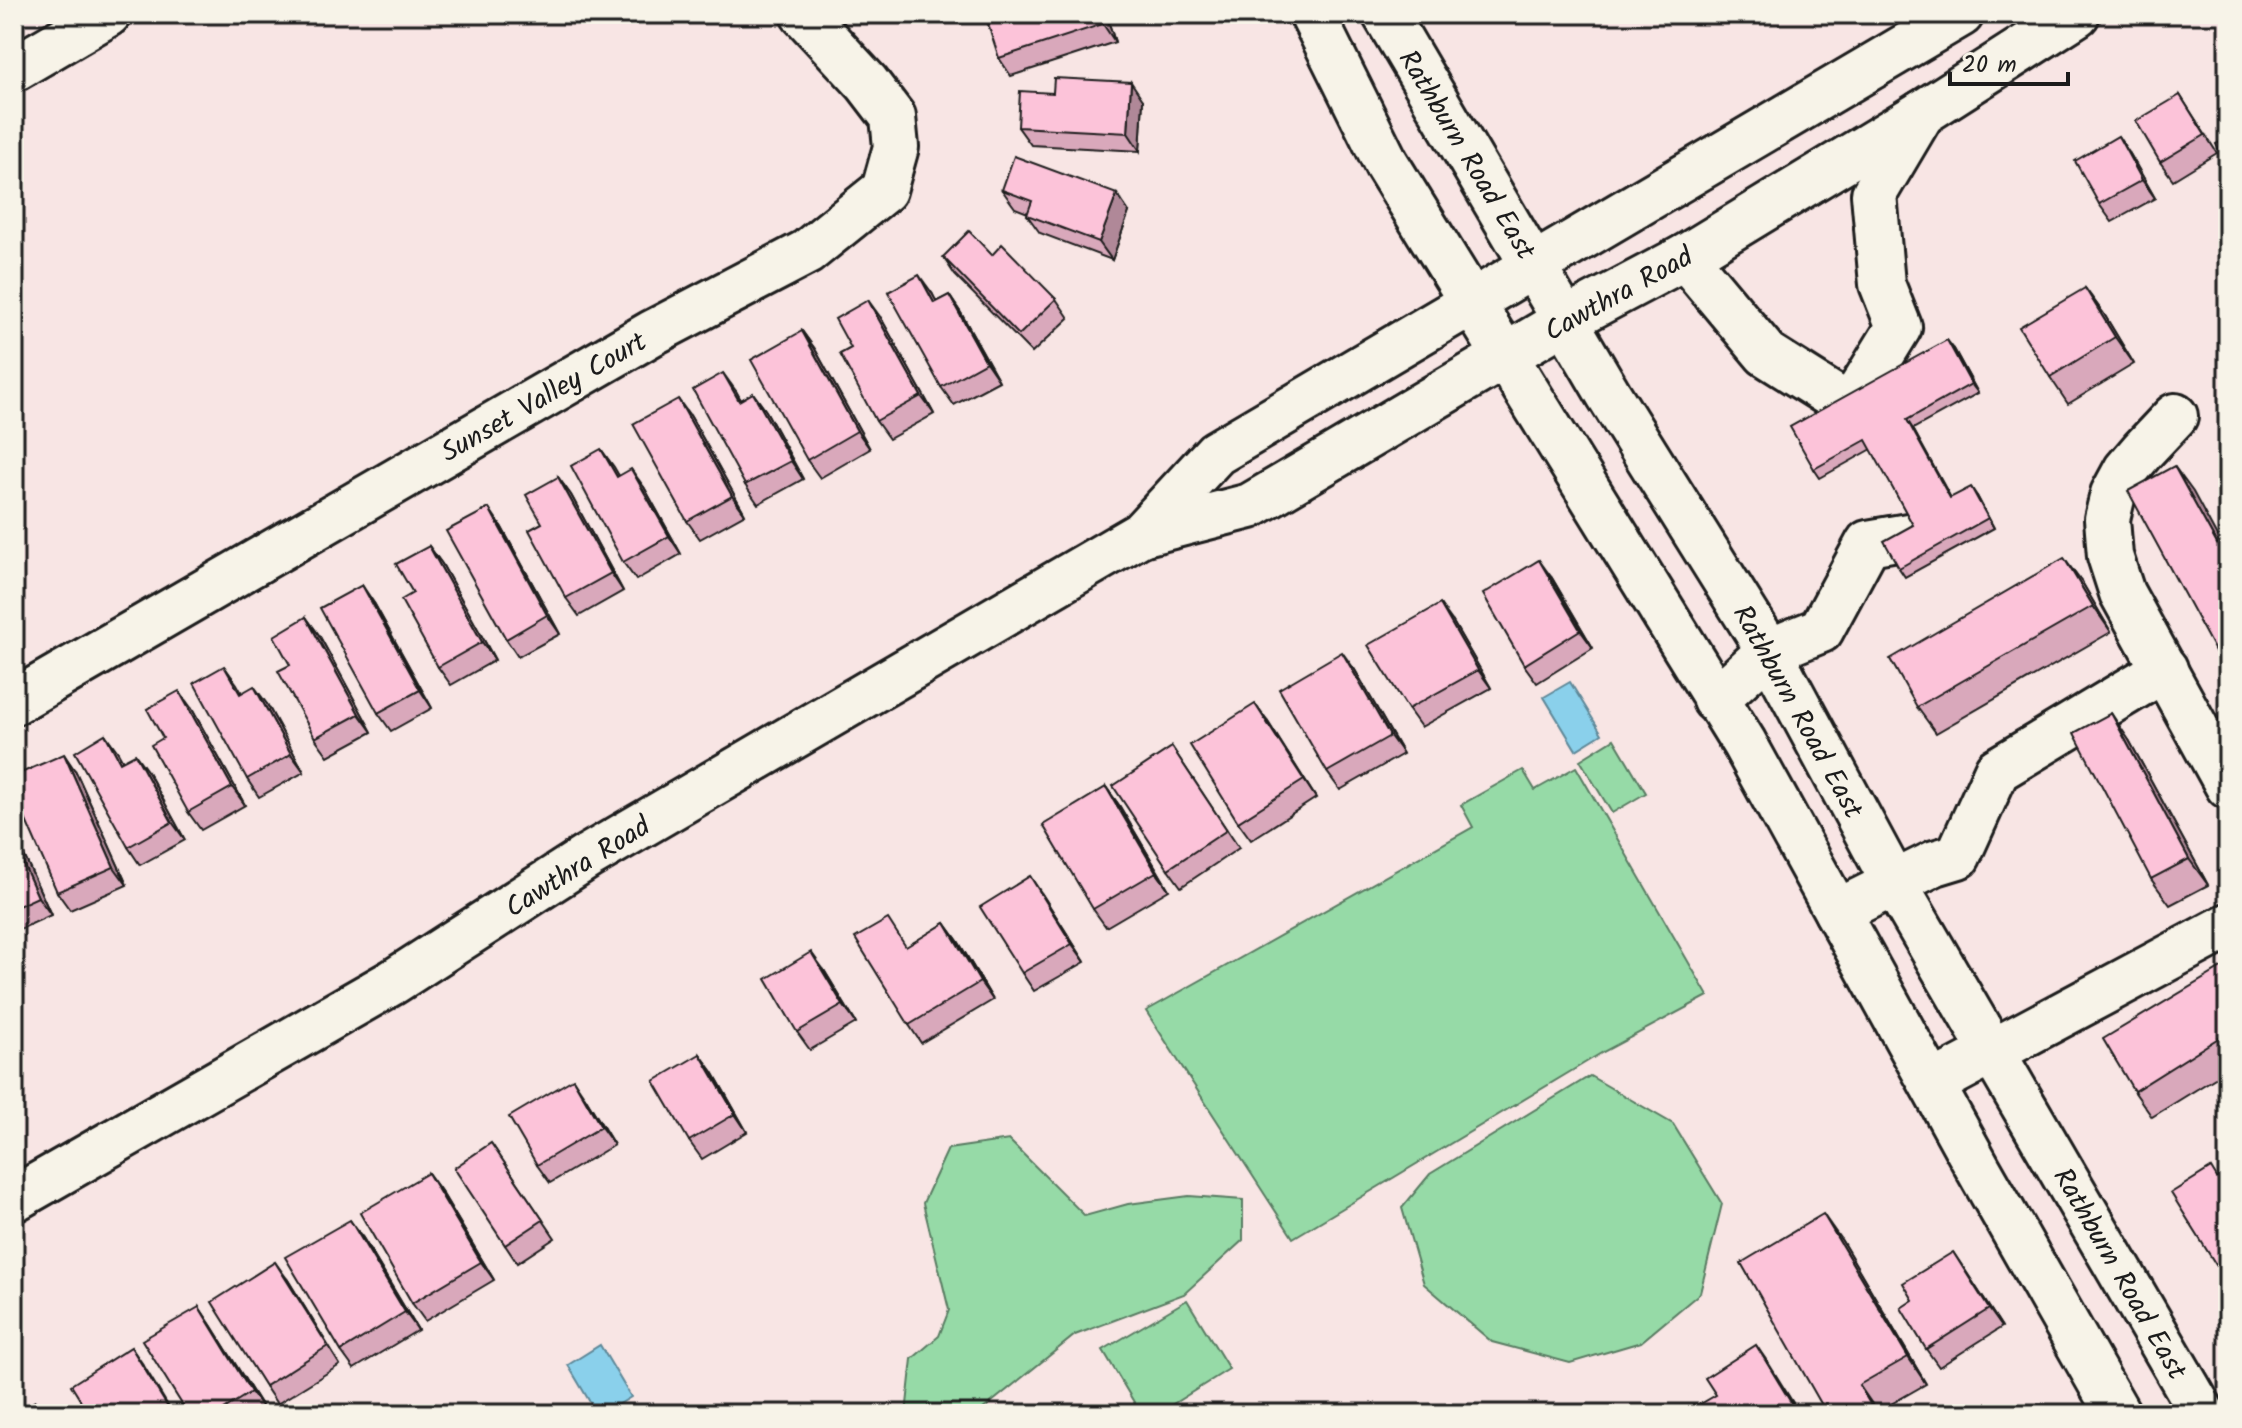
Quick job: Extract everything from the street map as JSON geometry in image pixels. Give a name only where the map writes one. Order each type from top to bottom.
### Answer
[{"type":"street","points":[[14,69],[108,14]]},
{"type":"street","name":"Sunset Valley Court","points":[[14,702],[638,341],[807,252],[884,190],[896,147],[893,117],[867,83],[803,14]]},
{"type":"street","points":[[1312,14],[1386,163],[1744,743],[2118,1414]]},
{"type":"street","name":"Rathburn Road East","points":[[1385,14],[1609,395],[1769,651],[1894,883],[2203,1414]]},
{"type":"street","name":"Cawthra Road","points":[[1141,534],[1216,453],[1961,14]]},
{"type":"street","name":"Cawthra Road","points":[[14,1199],[393,982],[587,857],[1141,534],[1250,506],[1566,320],[1685,257],[1922,113],[2077,14]]},
{"type":"street","points":[[1685,257],[1766,354],[1850,407],[1899,327],[1882,284],[1874,194],[1922,113]]},
{"type":"street","points":[[2175,416],[2126,470],[2113,494],[2107,519],[2110,556],[2122,593],[2228,786]]},
{"type":"street","points":[[1715,700],[1769,651],[1821,630],[1868,543],[1920,534]]},
{"type":"street","points":[[1837,912],[1935,863],[1958,856],[1997,770],[2165,669]]},
{"type":"street","points":[[1932,1084],[2228,926]]},
{"type":"green space","points":[[1614,739],[1646,793],[1612,813],[1580,760]]},
{"type":"green space","points":[[1576,767],[1708,996],[1603,1052],[1293,1238],[1146,1011],[1473,827],[1461,805],[1523,770],[1535,790]]},
{"type":"green space","points":[[1590,1076],[1673,1124],[1722,1204],[1700,1293],[1641,1342],[1570,1363],[1492,1342],[1424,1284],[1402,1208],[1430,1174]]},
{"type":"green space","points":[[1009,1140],[1085,1216],[1128,1204],[1189,1196],[1243,1200],[1243,1240],[1184,1294],[1075,1335],[977,1414],[906,1414],[912,1359],[939,1336],[949,1310],[923,1203],[948,1149]]},
{"type":"green space","points":[[1187,1300],[1229,1369],[1157,1414],[1141,1414],[1103,1350]]},
{"type":"water","points":[[1570,682],[1602,734],[1576,750],[1544,697]]},
{"type":"water","points":[[600,1345],[631,1397],[603,1414],[597,1414],[568,1365]]},
{"type":"building","points":[[1018,14],[1099,14],[1103,24],[999,58],[988,24]]},
{"type":"building","points":[[1054,78],[1131,82],[1128,133],[1018,127],[1020,91],[1053,93]]},
{"type":"building","points":[[2180,95],[2205,135],[2160,162],[2136,121]]},
{"type":"building","points":[[2118,136],[2142,180],[2099,204],[2075,161]]},
{"type":"building","points":[[2228,138],[2228,169],[2216,144]]},
{"type":"building","points":[[1014,156],[1117,194],[1099,242],[1027,215],[1032,201],[1002,190]]},
{"type":"building","points":[[969,231],[992,255],[1002,244],[1056,299],[1019,335],[943,257]]},
{"type":"building","points":[[919,275],[934,303],[949,295],[986,362],[941,387],[888,292]]},
{"type":"building","points":[[2085,288],[2115,337],[2050,377],[2019,327]]},
{"type":"building","points":[[868,300],[921,396],[876,421],[840,354],[851,348],[835,319]]},
{"type":"building","points":[[802,331],[857,431],[807,460],[751,360]]},
{"type":"building","points":[[1947,340],[1971,384],[1907,420],[1950,498],[1971,487],[1988,518],[1899,568],[1884,541],[1913,525],[1866,440],[1814,469],[1790,427]]},
{"type":"building","points":[[723,373],[739,401],[753,393],[791,461],[745,485],[693,390]]},
{"type":"building","points":[[678,399],[732,496],[687,521],[633,424]]},
{"type":"building","points":[[601,449],[617,477],[631,469],[669,536],[623,562],[571,466]]},
{"type":"building","points":[[2174,466],[2228,564],[2228,675],[2128,491]]},
{"type":"building","points":[[558,477],[611,573],[566,598],[529,530],[542,523],[526,495]]},
{"type":"building","points":[[489,508],[547,615],[506,639],[446,531]]},
{"type":"building","points":[[429,546],[482,642],[438,667],[401,600],[413,593],[396,564]]},
{"type":"building","points":[[2064,558],[2093,606],[1917,707],[1890,659]]},
{"type":"building","points":[[1539,560],[1580,630],[1524,665],[1483,594]]},
{"type":"building","points":[[362,585],[420,690],[378,713],[320,608]]},
{"type":"building","points":[[1440,604],[1478,670],[1408,709],[1368,645]]},
{"type":"building","points":[[306,617],[359,714],[315,738],[278,671],[290,665],[274,636]]},
{"type":"building","points":[[1342,652],[1390,736],[1327,772],[1279,689]]},
{"type":"building","points":[[224,666],[240,694],[254,686],[291,754],[247,779],[194,683]]},
{"type":"building","points":[[179,691],[232,787],[188,812],[151,745],[163,738],[147,709]]},
{"type":"building","points":[[1255,704],[1304,780],[1238,822],[1190,745]]},
{"type":"building","points":[[2111,713],[2189,859],[2151,879],[2074,733]]},
{"type":"building","points":[[105,734],[120,762],[135,754],[172,822],[128,847],[75,752]]},
{"type":"building","points":[[1172,747],[1227,830],[1168,869],[1113,786]]},
{"type":"building","points":[[64,754],[114,867],[57,892],[14,793],[14,776]]},
{"type":"building","points":[[1106,787],[1156,872],[1093,909],[1043,825]]},
{"type":"building","points":[[14,843],[38,897],[14,908]]},
{"type":"building","points":[[1030,876],[1072,944],[1022,973],[980,907]]},
{"type":"building","points":[[888,919],[906,947],[945,923],[980,982],[909,1025],[855,938]]},
{"type":"building","points":[[811,952],[843,1005],[797,1032],[766,979]]},
{"type":"building","points":[[2228,964],[2228,1032],[2134,1091],[2103,1039]]},
{"type":"building","points":[[700,1054],[735,1114],[689,1141],[654,1081]]},
{"type":"building","points":[[573,1079],[601,1127],[537,1165],[509,1117]]},
{"type":"building","points":[[491,1143],[543,1220],[505,1245],[454,1168]]},
{"type":"building","points":[[2211,1168],[2228,1196],[2228,1284],[2171,1193]]},
{"type":"building","points":[[428,1173],[481,1262],[412,1303],[360,1213]]},
{"type":"building","points":[[1823,1214],[1908,1357],[1859,1385],[1876,1414],[1827,1414],[1741,1263]]},
{"type":"building","points":[[350,1220],[405,1312],[341,1351],[285,1257]]},
{"type":"building","points":[[1953,1252],[1989,1309],[1926,1349],[1901,1308],[1913,1300],[1903,1283]]},
{"type":"building","points":[[275,1262],[328,1346],[265,1386],[212,1302]]},
{"type":"building","points":[[199,1307],[251,1392],[216,1414],[188,1414],[142,1340]]},
{"type":"building","points":[[1756,1345],[1798,1414],[1688,1414],[1716,1395],[1705,1378]]},
{"type":"building","points":[[131,1347],[172,1414],[89,1414],[71,1385]]},
{"type":"building","points":[[35,1401],[44,1414],[15,1414]]}]
